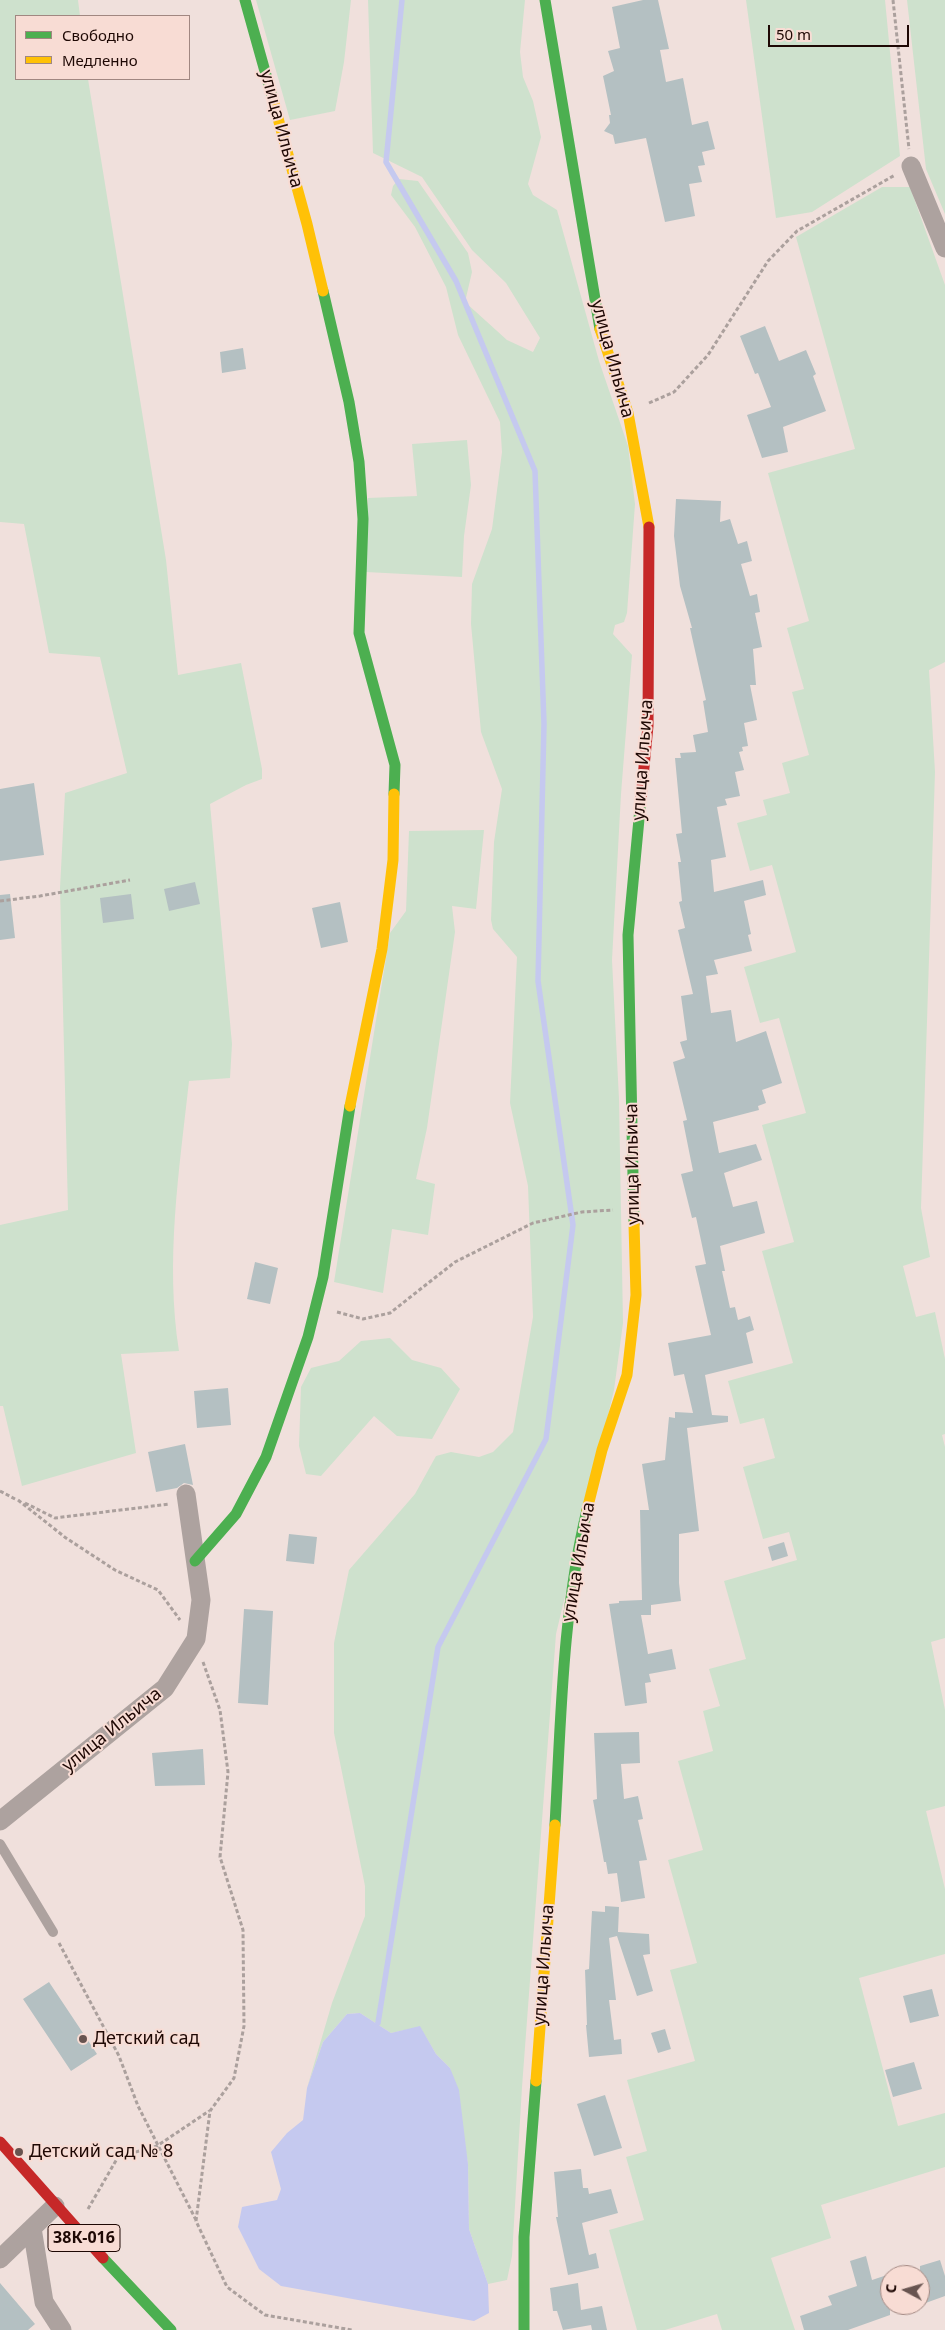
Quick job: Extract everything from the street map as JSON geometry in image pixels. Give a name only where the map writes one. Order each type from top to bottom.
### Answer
[{"type":"street","name":"улица Ильича","points":[[195,1561],[236,1514],[266,1458],[308,1337],[323,1277],[354,1084],[382,949],[393,860],[395,765],[359,633],[362,519],[359,462],[349,402],[307,224],[246,0]]},
{"type":"street","name":"улица Ильича","points":[[524,2330],[524,2237],[553,1857],[566,1637],[582,1532],[602,1450],[627,1375],[636,1295],[628,935],[648,726],[649,522],[628,412],[600,328],[545,0]]},
{"type":"street","points":[[911,166],[945,248]]},
{"type":"street","name":"улица Ильича","points":[[0,1820],[165,1688],[196,1640],[201,1600],[186,1494]]},
{"type":"street","name":"38К-016","points":[[0,2142],[55,2206],[171,2330]]},
{"type":"street","points":[[0,2259],[55,2206]]},
{"type":"street","points":[[32,2228],[44,2302],[62,2330]]},
{"type":"lane","points":[[0,1844],[53,1932]]},
{"type":"path","points":[[628,412],[674,392],[708,355],[768,261],[797,231],[911,166],[893,0]]},
{"type":"path","points":[[0,901],[130,880]]},
{"type":"path","points":[[316,1307],[363,1319],[390,1313],[455,1262],[533,1223],[582,1212],[634,1208]]},
{"type":"path","points":[[0,1491],[55,1518],[167,1505]]},
{"type":"path","points":[[18,1500],[74,1544],[115,1570],[158,1590],[196,1640],[220,1710],[228,1772],[220,1857],[243,1930],[244,2026],[234,2078],[210,2111],[157,2146],[118,2157],[77,2230]]},
{"type":"path","points":[[53,1932],[119,2056],[138,2106],[227,2287],[265,2315],[352,2330]]},
{"type":"path","points":[[196,2221],[210,2111]]},
{"type":"green space","points":[[0,0],[78,0],[80,15],[15,15],[15,80],[88,80],[166,560],[178,675],[241,663],[262,769],[262,779],[246,785],[210,804],[232,1044],[230,1078],[189,1081],[173,1250],[173,1284],[179,1351],[121,1354],[136,1453],[22,1486],[3,1406],[0,1406],[0,1225],[68,1210],[60,888],[65,793],[127,773],[100,657],[49,653],[24,524],[0,522]]},
{"type":"green space","points":[[256,0],[351,0],[344,62],[335,111],[290,120]]},
{"type":"green space","points":[[368,0],[525,0],[520,52],[523,77],[533,101],[541,137],[528,184],[533,195],[557,210],[599,361],[628,446],[635,504],[627,613],[624,622],[615,625],[613,634],[632,655],[621,794],[612,960],[619,1099],[623,1323],[614,1390],[556,1634],[522,2087],[512,2256],[507,2280],[488,2284],[469,2229],[468,2164],[450,2068],[436,2054],[420,2027],[391,2033],[360,2013],[347,2014],[323,2042],[307,2088],[332,2003],[365,1916],[365,1886],[334,1733],[334,1643],[349,1570],[415,1494],[436,1456],[451,1452],[479,1457],[493,1452],[513,1432],[533,1317],[528,1186],[510,1103],[517,957],[493,929],[491,920],[494,842],[502,789],[481,732],[471,624],[472,584],[492,529],[502,452],[500,422],[458,335],[446,287],[415,227],[391,195],[393,186],[399,179],[418,181],[468,253],[472,272],[465,302],[507,340],[533,352],[540,338],[506,283],[472,250],[422,177],[373,153]]},
{"type":"green space","points":[[746,0],[885,0],[900,156],[812,212],[776,218]]},
{"type":"green space","points":[[907,0],[945,0],[945,214],[926,169]]},
{"type":"green space","points":[[882,187],[910,187],[945,285],[945,662],[929,670],[935,772],[921,1208],[930,1257],[903,1266],[916,1317],[935,1312],[945,1359],[945,1434],[942,1435],[945,1447],[945,1638],[931,1642],[945,1710],[945,1806],[926,1811],[945,1889],[945,1954],[859,1978],[898,2126],[945,2113],[945,2167],[821,2205],[831,2238],[771,2258],[795,2330],[722,2330],[717,2314],[665,2330],[637,2330],[609,2230],[644,2220],[626,2157],[647,2151],[627,2080],[695,2061],[670,1970],[697,1963],[668,1860],[703,1850],[678,1761],[713,1751],[703,1711],[720,1706],[709,1669],[746,1659],[724,1581],[797,1560],[789,1532],[763,1539],[743,1467],[775,1458],[764,1418],[740,1424],[728,1381],[793,1363],[762,1251],[794,1242],[762,1125],[806,1113],[779,1018],[760,1023],[744,967],[796,952],[772,865],[750,871],[737,823],[767,815],[763,800],[790,793],[782,763],[809,755],[792,692],[804,689],[787,628],[809,621],[768,473],[855,449],[796,237]]},
{"type":"green space","points":[[467,440],[471,485],[464,536],[462,577],[366,572],[368,498],[417,496],[412,444]]},
{"type":"green space","points":[[484,830],[476,909],[452,906],[455,932],[427,1128],[416,1179],[435,1184],[428,1235],[392,1229],[383,1293],[334,1282],[390,933],[406,911],[409,831]]},
{"type":"green space","points":[[390,1338],[412,1360],[441,1368],[460,1389],[432,1439],[397,1436],[374,1416],[321,1476],[306,1474],[299,1446],[301,1387],[311,1368],[339,1361],[361,1341]]},
{"type":"water","points":[[360,2013],[391,2033],[420,2026],[436,2054],[450,2068],[459,2090],[468,2164],[469,2229],[488,2284],[489,2313],[474,2321],[281,2286],[259,2269],[238,2227],[242,2207],[277,2200],[281,2189],[271,2152],[287,2133],[303,2120],[307,2088],[323,2042],[347,2014]]},
{"type":"building","points":[[643,0],[658,0],[669,49],[660,50],[666,82],[683,78],[692,125],[708,121],[715,149],[702,152],[705,165],[698,166],[702,182],[689,184],[695,216],[665,222],[646,138],[615,144],[613,135],[604,131],[610,123],[609,115],[611,115],[603,76],[614,71],[608,51],[620,48],[612,7]]},
{"type":"building","points":[[765,326],[779,361],[806,350],[816,374],[813,376],[826,411],[783,427],[788,452],[762,458],[747,415],[771,407],[758,373],[755,374],[740,336]]},
{"type":"building","points":[[243,348],[246,369],[222,373],[220,352]]},
{"type":"building","points":[[676,499],[721,501],[720,522],[730,519],[738,544],[747,541],[752,561],[741,564],[750,596],[757,594],[760,612],[755,613],[762,647],[753,649],[756,685],[750,685],[757,720],[744,723],[748,746],[742,747],[743,751],[739,752],[744,770],[735,772],[740,796],[725,799],[727,805],[717,807],[726,857],[711,860],[714,892],[763,880],[766,895],[744,901],[751,934],[748,935],[752,951],[714,960],[718,974],[706,976],[711,1013],[731,1010],[736,1042],[766,1031],[782,1083],[762,1090],[766,1103],[758,1106],[759,1110],[713,1122],[719,1153],[756,1144],[762,1160],[724,1173],[733,1207],[757,1201],[765,1233],[720,1246],[725,1271],[722,1271],[730,1308],[735,1307],[738,1320],[750,1316],[754,1330],[746,1333],[753,1363],[705,1375],[712,1415],[728,1416],[728,1422],[687,1428],[699,1531],[679,1534],[681,1601],[651,1605],[651,1615],[641,1615],[648,1654],[672,1649],[676,1669],[649,1674],[651,1682],[645,1683],[647,1703],[625,1706],[609,1604],[619,1603],[619,1601],[642,1600],[640,1510],[649,1510],[642,1464],[665,1460],[669,1417],[675,1418],[675,1412],[693,1413],[684,1374],[674,1376],[668,1343],[711,1335],[695,1266],[706,1264],[696,1217],[692,1218],[681,1174],[693,1171],[683,1121],[687,1120],[673,1062],[685,1058],[680,1042],[687,1040],[681,996],[693,994],[678,930],[685,928],[679,902],[682,901],[678,862],[681,862],[676,834],[682,833],[675,758],[681,758],[680,753],[696,752],[693,735],[708,732],[703,701],[706,700],[690,628],[692,628],[680,586],[674,536]]},
{"type":"building","points":[[34,783],[44,855],[0,861],[0,789]]},
{"type":"building","points":[[195,882],[200,904],[169,911],[164,889]]},
{"type":"building","points":[[10,894],[15,938],[0,940],[0,895]]},
{"type":"building","points":[[131,894],[134,919],[103,923],[100,898]]},
{"type":"building","points":[[340,902],[348,942],[321,948],[312,908]]},
{"type":"building","points":[[255,1262],[278,1268],[270,1304],[247,1299]]},
{"type":"building","points":[[228,1388],[231,1425],[197,1428],[194,1391]]},
{"type":"building","points":[[185,1444],[193,1485],[184,1483],[177,1488],[156,1492],[148,1452]]},
{"type":"building","points":[[289,1534],[317,1537],[314,1564],[286,1561]]},
{"type":"building","points":[[784,1542],[788,1556],[772,1561],[768,1547]]},
{"type":"building","points":[[244,1609],[273,1611],[268,1705],[238,1703]]},
{"type":"building","points":[[639,1732],[640,1763],[621,1764],[624,1799],[638,1796],[643,1819],[638,1820],[647,1860],[639,1861],[645,1898],[621,1902],[617,1873],[608,1874],[606,1862],[604,1862],[593,1800],[597,1799],[594,1733]]},
{"type":"building","points":[[203,1749],[205,1785],[155,1786],[152,1753]]},
{"type":"building","points":[[605,1906],[619,1907],[618,1932],[649,1934],[650,1954],[643,1955],[653,1991],[637,1996],[617,1936],[609,1938],[616,2000],[609,2000],[614,2040],[621,2039],[622,2054],[589,2057],[586,2025],[585,1970],[589,1969],[592,1911],[605,1912]]},
{"type":"building","points":[[49,1982],[97,2054],[71,2071],[23,1999]]},
{"type":"building","points":[[932,1989],[939,2016],[910,2023],[903,1996]]},
{"type":"building","points":[[665,2029],[671,2049],[658,2053],[651,2033]]},
{"type":"building","points":[[914,2062],[922,2089],[893,2097],[885,2070]]},
{"type":"building","points":[[605,2095],[622,2148],[594,2156],[577,2104]]},
{"type":"building","points":[[581,2169],[583,2188],[588,2188],[589,2194],[611,2189],[618,2213],[582,2223],[589,2255],[596,2253],[599,2268],[568,2275],[556,2217],[558,2217],[554,2172]]},
{"type":"building","points":[[866,2256],[872,2280],[880,2277],[880,2315],[890,2315],[848,2330],[804,2330],[800,2316],[832,2305],[828,2296],[857,2286],[850,2261]]},
{"type":"building","points":[[940,2260],[945,2276],[945,2296],[930,2301],[930,2265],[923,2265]]},
{"type":"building","points":[[0,2283],[35,2324],[28,2330],[0,2330]]},
{"type":"building","points":[[578,2283],[581,2310],[602,2306],[607,2330],[592,2330],[591,2325],[563,2330],[557,2311],[553,2311],[550,2288]]},
{"type":"waterway","points":[[378,2023],[438,1647],[546,1439],[573,1225],[538,981],[544,724],[535,471],[456,281],[386,162],[402,0]]},
{"type":"traffic: fast","points":[[245,0],[273,100]]},
{"type":"traffic: fast","points":[[545,0],[600,329]]},
{"type":"traffic: fast","points":[[323,291],[349,402],[359,462],[363,519],[359,633],[395,765],[394,794]]},
{"type":"traffic: fast","points":[[634,1224],[628,935],[641,798]]},
{"type":"traffic: fast","points":[[195,1561],[236,1514],[266,1457],[308,1337],[323,1277],[350,1106]]},
{"type":"traffic: fast","points":[[555,1825],[567,1627],[572,1588],[587,1510]]},
{"type":"traffic: fast","points":[[524,2330],[524,2237],[536,2081]]},
{"type":"traffic: fast","points":[[103,2258],[171,2330]]},
{"type":"traffic: slow","points":[[273,100],[323,291]]},
{"type":"traffic: slow","points":[[600,329],[628,413],[649,527]]},
{"type":"traffic: slow","points":[[350,1106],[382,949],[393,860],[394,794]]},
{"type":"traffic: slow","points":[[587,1510],[602,1450],[627,1375],[636,1295],[634,1224]]},
{"type":"traffic: slow","points":[[536,2081],[555,1825]]},
{"type":"traffic: jam","points":[[641,798],[648,726],[649,527]]},
{"type":"traffic: jam","points":[[0,2142],[103,2258]]},
{"type":"place","name":"Детский сад","points":[[83,2039]]},
{"type":"place","name":"Детский сад № 8","points":[[19,2152]]}]
